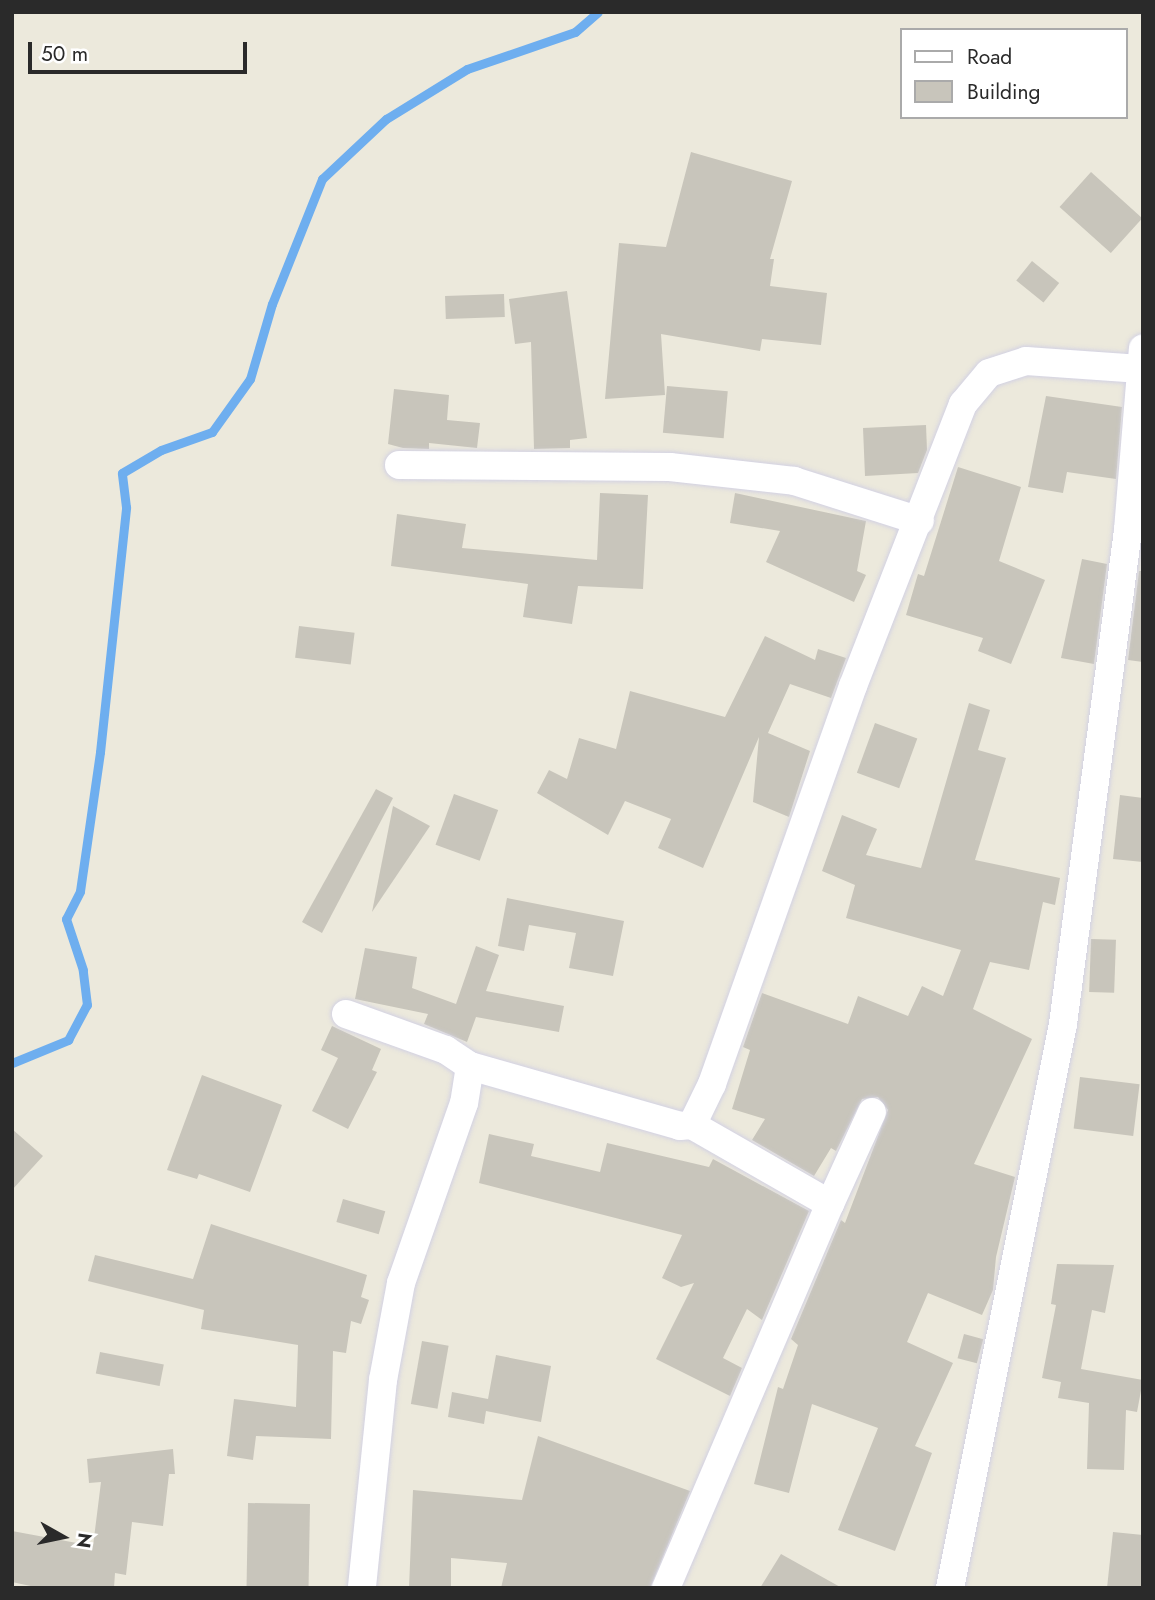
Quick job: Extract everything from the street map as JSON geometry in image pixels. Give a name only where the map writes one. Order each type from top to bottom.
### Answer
[{"type":"street","points":[[692,1125],[712,1084],[853,686],[920,521],[963,404],[989,373],[1026,361],[1142,359],[1128,530],[1063,1024],[950,1588]]},
{"type":"street","points":[[399,465],[670,467],[794,481],[920,521]]},
{"type":"street","points":[[346,1014],[446,1050],[470,1066],[680,1126],[692,1125],[830,1204]]},
{"type":"street","points":[[362,1588],[383,1380],[401,1283],[464,1103],[470,1066]]},
{"type":"street","points":[[666,1588],[872,1112]]},
{"type":"building","points":[[691,152],[792,181],[770,259],[774,259],[770,286],[827,293],[821,345],[762,339],[760,351],[661,334],[665,395],[605,399],[619,243],[666,247]]},
{"type":"building","points":[[1091,172],[1142,218],[1111,253],[1060,207]]},
{"type":"building","points":[[1032,261],[1059,283],[1043,302],[1016,280]]},
{"type":"building","points":[[567,291],[587,438],[570,440],[570,448],[534,449],[531,342],[515,344],[509,299]]},
{"type":"building","points":[[504,294],[505,317],[446,319],[445,296]]},
{"type":"building","points":[[667,386],[728,391],[724,438],[663,433]]},
{"type":"building","points":[[394,389],[449,395],[447,420],[480,423],[477,448],[429,443],[429,449],[403,448],[388,444]]},
{"type":"building","points":[[1046,396],[1122,407],[1116,479],[1067,472],[1063,493],[1028,487]]},
{"type":"building","points":[[926,425],[927,450],[918,473],[865,476],[863,428]]},
{"type":"building","points":[[958,467],[1021,487],[999,561],[1045,580],[1011,664],[978,651],[983,638],[906,615],[918,574],[924,576]]},
{"type":"building","points":[[600,493],[648,495],[643,589],[578,586],[572,624],[523,617],[528,584],[391,566],[397,514],[466,524],[462,548],[597,560]]},
{"type":"building","points":[[735,493],[866,521],[857,571],[866,575],[854,602],[766,562],[780,531],[730,523]]},
{"type":"building","points":[[1082,559],[1107,564],[1094,664],[1061,658]]},
{"type":"building","points":[[1139,571],[1143,571],[1143,662],[1128,660]]},
{"type":"building","points":[[299,626],[355,633],[351,665],[295,658]]},
{"type":"building","points":[[765,636],[815,660],[818,649],[846,658],[831,698],[790,684],[768,733],[810,751],[789,817],[753,802],[759,737],[703,868],[658,848],[671,819],[625,801],[608,835],[537,793],[549,770],[567,779],[579,738],[616,749],[630,691],[725,717]]},
{"type":"building","points":[[969,703],[990,710],[978,750],[1006,758],[975,860],[1060,878],[1055,905],[1043,902],[1029,970],[990,962],[973,1009],[1032,1039],[974,1164],[1015,1177],[996,1257],[993,1290],[982,1315],[928,1293],[907,1342],[953,1363],[915,1446],[932,1453],[895,1551],[838,1530],[878,1428],[812,1404],[789,1493],[754,1484],[778,1387],[783,1389],[798,1345],[791,1339],[841,1220],[845,1223],[888,1110],[878,1097],[862,1099],[836,1151],[831,1148],[814,1176],[752,1140],[765,1119],[732,1109],[750,1050],[743,1047],[762,993],[848,1024],[858,996],[908,1016],[922,986],[943,996],[961,950],[846,918],[855,885],[822,871],[842,815],[877,829],[866,855],[921,868]]},
{"type":"building","points":[[875,723],[917,738],[899,788],[857,773]]},
{"type":"building","points":[[376,789],[393,798],[322,933],[302,922]]},
{"type":"building","points":[[454,794],[498,810],[480,861],[436,845]]},
{"type":"building","points":[[1120,795],[1143,798],[1143,862],[1113,859]]},
{"type":"building","points":[[393,806],[430,826],[372,912]]},
{"type":"building","points":[[507,898],[624,921],[613,976],[569,968],[576,933],[529,925],[524,951],[498,946]]},
{"type":"building","points":[[1091,939],[1116,940],[1114,993],[1089,992]]},
{"type":"building","points":[[476,946],[499,955],[486,991],[564,1006],[559,1032],[476,1017],[467,1042],[424,1024],[428,1014],[355,999],[365,948],[417,957],[412,988],[456,1004]]},
{"type":"building","points":[[332,1026],[381,1049],[372,1070],[377,1072],[348,1129],[312,1111],[338,1058],[321,1050]]},
{"type":"building","points":[[202,1075],[282,1105],[250,1192],[199,1174],[197,1179],[167,1170]]},
{"type":"building","points":[[1080,1077],[1140,1084],[1133,1136],[1074,1129]]},
{"type":"building","points":[[12,1129],[43,1156],[12,1190]]},
{"type":"building","points":[[489,1134],[534,1144],[531,1156],[600,1172],[607,1143],[709,1167],[713,1159],[809,1211],[762,1320],[747,1309],[723,1358],[742,1368],[730,1396],[656,1359],[694,1283],[681,1287],[662,1278],[682,1235],[479,1183]]},
{"type":"building","points":[[343,1199],[385,1211],[379,1234],[336,1222]]},
{"type":"building","points":[[211,1224],[367,1275],[361,1297],[369,1300],[361,1324],[351,1321],[346,1353],[333,1351],[331,1439],[256,1436],[253,1460],[227,1456],[234,1399],[296,1407],[298,1345],[201,1329],[204,1310],[88,1281],[95,1255],[193,1279]]},
{"type":"building","points":[[1057,1264],[1114,1265],[1105,1313],[1092,1310],[1081,1369],[1143,1380],[1137,1412],[1126,1410],[1124,1470],[1087,1469],[1089,1403],[1058,1398],[1061,1382],[1042,1378],[1056,1305],[1051,1304]]},
{"type":"building","points":[[964,1334],[983,1339],[977,1363],[958,1358]]},
{"type":"building","points":[[422,1341],[449,1346],[437,1409],[411,1404]]},
{"type":"building","points":[[100,1352],[164,1364],[160,1386],[96,1374]]},
{"type":"building","points":[[496,1355],[551,1366],[541,1422],[486,1411],[484,1424],[448,1417],[452,1392],[488,1399]]},
{"type":"building","points":[[538,1436],[690,1491],[650,1588],[501,1588],[507,1563],[451,1558],[451,1588],[409,1588],[413,1490],[522,1500]]},
{"type":"building","points":[[173,1449],[175,1474],[169,1474],[163,1526],[132,1522],[126,1575],[115,1573],[114,1588],[40,1588],[12,1582],[12,1531],[93,1546],[101,1482],[89,1483],[87,1459]]},
{"type":"building","points":[[248,1503],[310,1504],[309,1588],[247,1588]]},
{"type":"building","points":[[1113,1532],[1143,1535],[1143,1588],[1107,1588]]},
{"type":"building","points":[[781,1554],[842,1588],[760,1588]]},
{"type":"waterway","points":[[12,1063],[68,1040],[87,1005],[83,970],[66,919],[80,891],[100,752],[126,507],[122,473],[161,450],[212,432],[250,379],[272,304],[322,179],[386,119],[467,69],[575,32],[598,12]]}]
